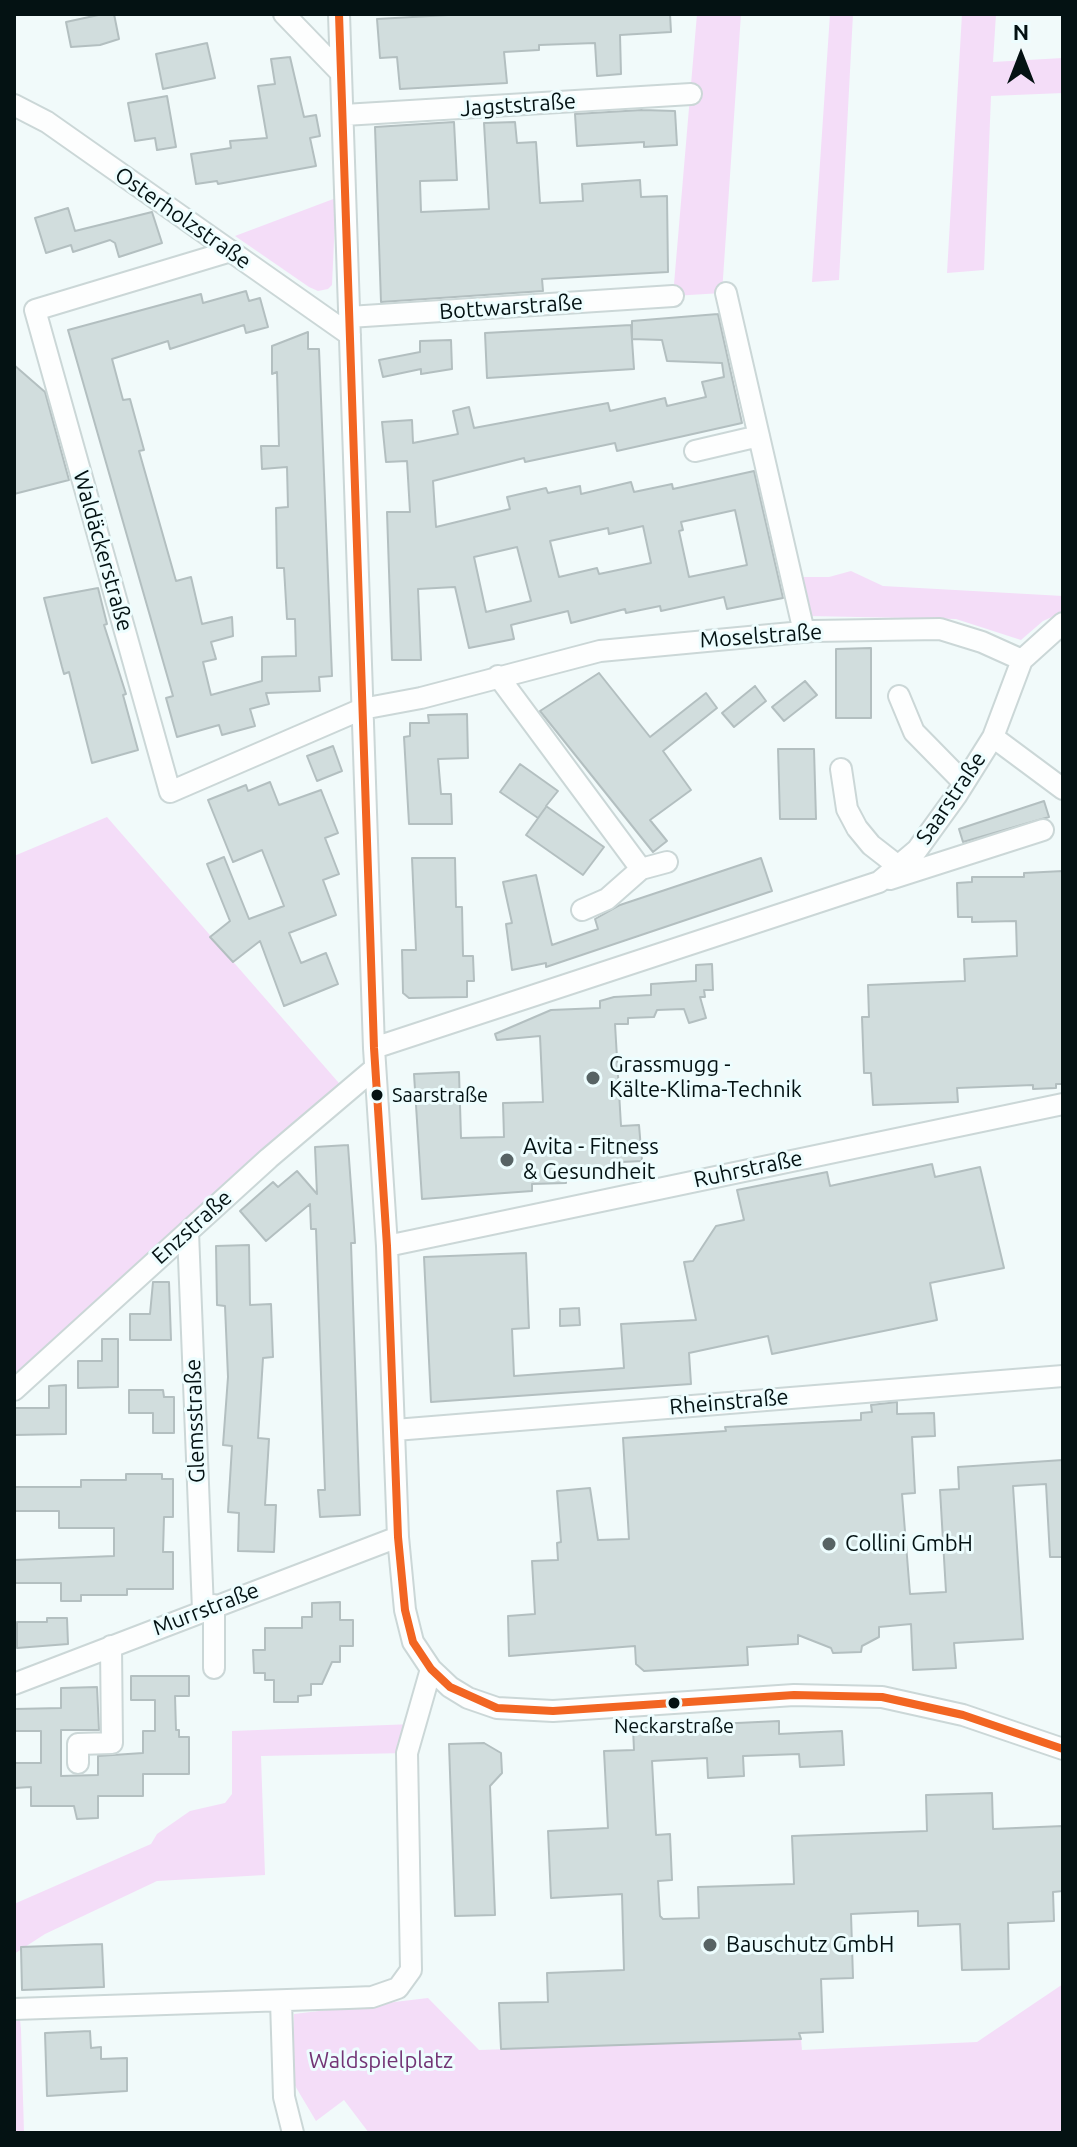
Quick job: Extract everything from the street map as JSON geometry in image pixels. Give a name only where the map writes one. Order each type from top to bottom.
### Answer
[{"type":"street","points":[[284,14],[341,73]]},
{"type":"street","points":[[339,14],[375,1058],[387,1246],[398,1537],[408,1628],[420,1656],[431,1669],[468,1698],[515,1711],[794,1695],[882,1697],[963,1715],[1063,1749]]},
{"type":"street","name":"Jagststraße","points":[[344,115],[691,94]]},
{"type":"street","name":"Osterholzstraße","points":[[14,105],[47,122],[231,251],[349,326]]},
{"type":"street","name":"Waldäckerstraße","points":[[170,792],[35,310],[231,251]]},
{"type":"street","points":[[726,293],[804,632]]},
{"type":"street","name":"Bottwarstraße","points":[[349,326],[673,296]]},
{"type":"street","points":[[695,451],[759,436]]},
{"type":"street","name":"Saarstraße","points":[[375,1058],[879,882],[917,850],[993,737],[1022,660],[1063,623]]},
{"type":"street","name":"Moselstraße","points":[[170,792],[362,709],[421,698],[600,651],[804,632],[940,629],[982,642],[1022,660]]},
{"type":"street","points":[[498,676],[641,869]]},
{"type":"street","points":[[899,696],[914,732],[964,783]]},
{"type":"street","points":[[993,737],[1063,789]]},
{"type":"street","points":[[841,769],[847,809],[857,828],[871,845],[898,866]]},
{"type":"street","points":[[879,882],[1043,830]]},
{"type":"street","points":[[582,910],[607,899],[641,869],[667,862]]},
{"type":"street","name":"Enzstraße","points":[[14,1390],[345,1090],[375,1058]]},
{"type":"street","name":"Ruhrstraße","points":[[387,1246],[861,1137],[1063,1104]]},
{"type":"street","name":"Glemsstraße","points":[[188,1232],[214,1668]]},
{"type":"street","name":"Rheinstraße","points":[[395,1430],[1063,1376]]},
{"type":"street","name":"Murrstraße","points":[[14,1684],[208,1607],[398,1537]]},
{"type":"street","points":[[78,1763],[78,1744],[112,1743],[111,1646]]},
{"type":"street","points":[[14,2009],[372,1997],[398,1988],[411,1970],[407,1753],[431,1669]]},
{"type":"street","points":[[281,2001],[284,2097],[293,2133]]},
{"type":"green space","points":[[697,14],[741,14],[722,293],[673,296]]},
{"type":"green space","points":[[830,14],[853,14],[839,280],[812,282]]},
{"type":"green space","points":[[962,14],[996,14],[993,62],[1063,58],[1063,93],[991,96],[984,270],[947,273]]},
{"type":"green space","points":[[336,198],[332,285],[328,289],[318,291],[309,287],[235,236]]},
{"type":"green space","points":[[851,571],[883,586],[1063,596],[1063,612],[1043,621],[1021,640],[956,619],[809,616],[799,577],[829,577]]},
{"type":"green space","points":[[107,817],[345,1090],[14,1390],[14,856]]},
{"type":"green space","points":[[413,1724],[407,1753],[261,1756],[265,1875],[157,1881],[45,1934],[14,1954],[14,1904],[151,1844],[157,1834],[190,1811],[225,1803],[232,1794],[232,1731]]},
{"type":"green space","name":"Waldspielplatz","points":[[1063,1984],[1063,2133],[369,2133],[344,2100],[316,2121],[291,2079],[294,2014],[428,1998],[479,2050],[801,2039],[802,2050],[977,2042]]},
{"type":"green space","points":[[19,2008],[24,2133],[14,2133],[14,2009]]},
{"type":"building","points":[[114,14],[119,39],[100,45],[71,47],[66,22]]},
{"type":"building","points":[[466,14],[670,14],[671,32],[620,35],[621,74],[597,76],[595,43],[539,45],[539,50],[504,52],[507,83],[400,89],[397,57],[380,58],[377,19]]},
{"type":"building","points":[[207,43],[215,78],[163,89],[156,54]]},
{"type":"building","points":[[290,57],[304,117],[316,115],[320,136],[310,138],[316,166],[218,184],[217,181],[196,184],[191,154],[231,148],[230,141],[267,138],[258,86],[275,84],[271,59]]},
{"type":"building","points":[[167,96],[176,147],[157,150],[155,138],[135,141],[128,103]]},
{"type":"building","points":[[675,111],[677,145],[644,147],[644,142],[577,146],[575,114]]},
{"type":"building","points":[[454,122],[457,180],[420,181],[421,212],[489,209],[484,123],[515,122],[517,143],[536,142],[540,203],[583,201],[582,184],[640,180],[641,197],[667,196],[668,272],[542,279],[543,291],[381,302],[375,127]]},
{"type":"building","points":[[68,208],[75,231],[152,212],[162,243],[119,257],[115,243],[110,240],[73,252],[71,245],[46,253],[35,218]]},
{"type":"building","points":[[246,291],[249,301],[260,298],[268,327],[246,333],[244,325],[170,349],[168,341],[112,359],[123,400],[130,399],[144,450],[139,451],[176,581],[191,577],[202,624],[232,617],[233,636],[211,642],[216,659],[203,662],[211,695],[262,681],[262,657],[296,656],[295,619],[287,619],[284,568],[277,568],[276,508],[288,507],[287,467],[262,469],[261,446],[279,446],[277,372],[272,374],[272,346],[308,332],[308,349],[319,349],[332,676],[319,677],[320,691],[266,693],[269,704],[250,709],[255,726],[222,735],[219,725],[177,737],[166,698],[173,696],[68,330],[201,294],[203,303]]},
{"type":"building","points":[[718,314],[742,423],[617,451],[615,443],[525,462],[524,458],[433,481],[436,527],[510,509],[507,497],[546,488],[548,493],[580,486],[581,494],[631,482],[634,492],[672,484],[673,489],[754,471],[783,598],[727,609],[724,597],[661,611],[660,606],[626,613],[625,609],[571,623],[568,611],[511,625],[514,639],[469,648],[455,587],[418,589],[421,660],[392,660],[387,512],[410,512],[407,461],[386,462],[382,422],[412,420],[413,443],[458,434],[453,411],[469,407],[474,428],[608,403],[610,411],[665,398],[667,406],[706,397],[702,382],[724,377],[722,363],[667,361],[662,340],[632,339],[632,321]],"holes":[[[735,510],[747,565],[689,577],[679,531],[683,530],[681,522]],[[643,526],[651,563],[599,574],[597,568],[559,577],[550,541],[608,528],[609,534]],[[517,547],[531,601],[486,612],[474,557]]]},
{"type":"building","points":[[631,325],[634,369],[487,378],[485,333]]},
{"type":"building","points":[[451,340],[452,369],[421,374],[421,369],[383,377],[379,360],[420,352],[420,341]]},
{"type":"building","points":[[14,365],[45,392],[69,480],[14,494]]},
{"type":"building","points":[[98,588],[107,624],[104,625],[126,694],[123,695],[138,750],[92,763],[69,672],[64,674],[44,598]]},
{"type":"building","points":[[871,648],[871,718],[836,718],[836,649]]},
{"type":"building","points":[[599,673],[650,737],[706,693],[717,708],[663,751],[691,790],[650,820],[667,841],[653,852],[540,711]]},
{"type":"building","points":[[805,681],[817,695],[784,721],[772,707]]},
{"type":"building","points":[[755,686],[766,701],[734,727],[722,713]]},
{"type":"building","points":[[467,714],[468,758],[438,759],[441,794],[451,794],[452,824],[409,824],[404,737],[410,736],[410,723],[429,723],[428,715]]},
{"type":"building","points":[[333,746],[342,771],[317,781],[307,756]]},
{"type":"building","points":[[778,749],[814,749],[816,819],[780,819]]},
{"type":"building","points":[[520,764],[558,791],[546,806],[604,847],[583,875],[526,835],[546,807],[538,818],[500,792]]},
{"type":"building","points":[[270,782],[279,805],[321,790],[338,833],[325,838],[339,874],[323,880],[336,915],[289,933],[301,963],[326,953],[338,984],[284,1006],[260,941],[233,962],[210,937],[230,921],[207,864],[224,857],[249,919],[284,906],[262,850],[233,862],[208,800],[246,785],[248,791]]},
{"type":"building","points":[[1044,801],[1049,817],[963,842],[959,829]]},
{"type":"building","points":[[412,858],[455,858],[456,907],[462,907],[463,956],[473,956],[474,981],[467,981],[467,997],[409,998],[403,993],[402,950],[416,950]]},
{"type":"building","points":[[761,858],[772,891],[546,967],[546,963],[512,970],[506,924],[512,923],[503,882],[536,875],[552,945],[598,929],[595,919],[620,905]]},
{"type":"building","points":[[1063,871],[1063,1084],[1056,1084],[1056,1088],[1033,1089],[1033,1085],[957,1088],[958,1102],[873,1105],[871,1073],[864,1073],[862,1017],[869,1017],[868,985],[965,981],[964,959],[1017,956],[1016,921],[972,922],[972,917],[958,917],[957,883],[972,882],[972,877],[1024,877],[1024,873]]},
{"type":"building","points":[[712,964],[713,990],[704,990],[705,997],[700,997],[706,1018],[689,1023],[684,1009],[657,1010],[654,1017],[628,1018],[628,1024],[615,1024],[621,1126],[639,1125],[642,1161],[622,1162],[623,1172],[566,1174],[566,1183],[532,1184],[532,1191],[422,1199],[414,1074],[459,1072],[461,1138],[504,1137],[503,1103],[543,1102],[540,1036],[497,1040],[495,1034],[551,1010],[600,1008],[600,1001],[614,997],[651,995],[651,984],[696,981],[696,965]]},
{"type":"building","points":[[348,1145],[355,1243],[351,1243],[360,1515],[320,1517],[318,1490],[325,1490],[316,1229],[311,1229],[310,1204],[266,1241],[240,1211],[273,1182],[278,1187],[297,1171],[317,1194],[315,1147]]},
{"type":"building","points":[[932,1164],[935,1177],[980,1167],[1004,1268],[930,1283],[937,1320],[772,1354],[768,1336],[689,1353],[691,1384],[431,1402],[424,1257],[526,1253],[529,1328],[512,1329],[514,1376],[624,1368],[621,1324],[696,1320],[684,1262],[693,1261],[716,1226],[744,1220],[737,1190],[827,1172],[830,1186]]},
{"type":"building","points":[[249,1245],[250,1305],[271,1304],[273,1357],[263,1358],[258,1438],[269,1439],[265,1505],[276,1505],[274,1552],[238,1551],[239,1513],[228,1512],[232,1446],[223,1445],[228,1377],[225,1306],[217,1305],[216,1246]]},
{"type":"building","points":[[153,1282],[169,1282],[171,1340],[130,1340],[130,1314],[150,1314]]},
{"type":"building","points":[[579,1308],[580,1325],[560,1326],[560,1309]]},
{"type":"building","points":[[102,1339],[118,1339],[118,1387],[78,1388],[78,1361],[102,1361]]},
{"type":"building","points":[[66,1385],[66,1434],[14,1435],[14,1408],[49,1408],[49,1386]]},
{"type":"building","points":[[129,1390],[163,1390],[164,1397],[174,1397],[174,1433],[153,1433],[153,1413],[129,1413]]},
{"type":"building","points":[[897,1402],[897,1414],[934,1413],[935,1436],[912,1437],[915,1493],[902,1494],[910,1594],[946,1592],[940,1490],[959,1489],[958,1467],[1063,1460],[1063,1557],[1050,1557],[1046,1484],[1013,1486],[1023,1639],[954,1643],[956,1668],[913,1670],[911,1624],[879,1627],[879,1637],[862,1646],[861,1652],[833,1653],[831,1648],[798,1635],[798,1644],[747,1647],[748,1665],[644,1671],[636,1664],[635,1646],[509,1656],[508,1616],[535,1614],[532,1561],[558,1560],[557,1543],[561,1542],[557,1491],[590,1488],[598,1540],[629,1539],[623,1438],[726,1431],[725,1427],[861,1420],[861,1413],[872,1412],[871,1405]]},
{"type":"building","points":[[126,1474],[162,1474],[162,1479],[173,1479],[173,1517],[164,1517],[163,1552],[173,1552],[173,1589],[127,1589],[127,1595],[81,1595],[81,1601],[61,1601],[61,1583],[14,1583],[14,1560],[114,1556],[114,1528],[59,1528],[59,1511],[14,1511],[14,1487],[81,1487],[81,1480],[126,1480]]},
{"type":"building","points":[[340,1602],[340,1620],[353,1620],[353,1646],[340,1646],[340,1662],[332,1662],[322,1684],[311,1684],[311,1695],[298,1696],[298,1702],[274,1702],[274,1680],[265,1680],[265,1673],[254,1673],[253,1650],[265,1650],[265,1628],[302,1628],[302,1617],[312,1617],[312,1603]]},
{"type":"building","points":[[47,1618],[67,1618],[68,1644],[17,1648],[17,1622],[47,1622]]},
{"type":"building","points":[[131,1676],[189,1676],[189,1696],[175,1696],[176,1730],[179,1730],[179,1737],[189,1737],[189,1774],[143,1774],[143,1796],[98,1796],[98,1818],[77,1819],[74,1806],[31,1806],[31,1787],[14,1788],[14,1763],[41,1763],[41,1731],[15,1731],[14,1709],[61,1708],[61,1688],[97,1687],[99,1730],[61,1730],[61,1776],[98,1775],[98,1756],[143,1753],[143,1731],[155,1731],[155,1700],[131,1700]]},
{"type":"building","points":[[779,1721],[779,1734],[842,1731],[844,1765],[800,1767],[799,1754],[743,1756],[744,1776],[708,1778],[707,1758],[652,1761],[656,1835],[670,1834],[672,1880],[658,1881],[660,1916],[663,1919],[699,1918],[698,1887],[794,1884],[792,1836],[927,1831],[926,1795],[992,1793],[993,1829],[1063,1826],[1063,1891],[1053,1892],[1054,1921],[1008,1923],[1009,1969],[962,1970],[960,1924],[918,1926],[918,1911],[851,1914],[853,1978],[821,1979],[823,2032],[799,2033],[801,2039],[501,2049],[499,2003],[548,2002],[547,1973],[624,1970],[622,1894],[551,1898],[548,1831],[608,1828],[604,1751],[634,1750],[633,1728]]},
{"type":"building","points":[[484,1743],[501,1753],[502,1773],[490,1786],[495,1915],[455,1916],[449,1744]]},
{"type":"building","points":[[102,1944],[104,1987],[22,1990],[21,1947]]},
{"type":"building","points":[[90,2031],[91,2048],[101,2047],[101,2059],[127,2058],[127,2091],[47,2096],[45,2033]]},
{"type":"transit line","points":[[339,14],[374,1048],[387,1246],[398,1537],[405,1610],[413,1642],[431,1669],[450,1687],[497,1708],[553,1711],[794,1695],[882,1697],[963,1715],[1063,1749]]},
{"type":"place","name":"Grassmugg - Kälte-Klima-Technik","points":[[593,1078]]},
{"type":"place","name":"Saarstraße","points":[[377,1095]]},
{"type":"place","name":"Avita - Fitness & Gesundheit","points":[[507,1160]]},
{"type":"place","name":"Collini GmbH","points":[[829,1544]]},
{"type":"place","name":"Neckarstraße","points":[[674,1703]]},
{"type":"place","name":"Bauschutz GmbH","points":[[710,1945]]}]
